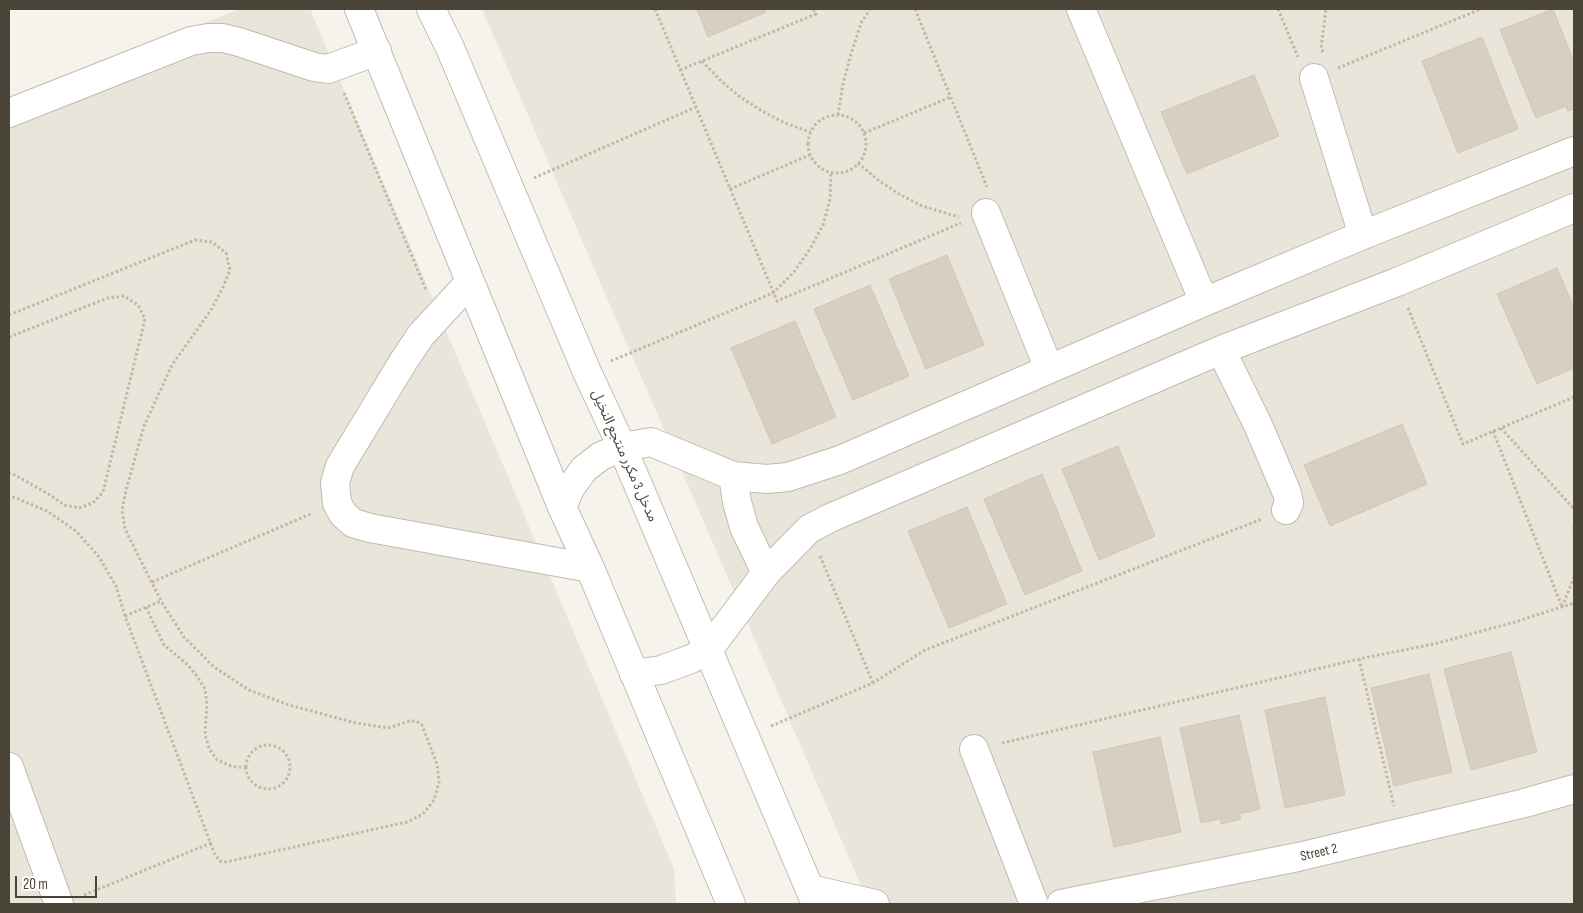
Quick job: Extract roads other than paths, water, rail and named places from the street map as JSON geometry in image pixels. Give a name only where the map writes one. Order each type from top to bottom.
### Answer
[{"type":"street","points":[[359,9],[562,508],[590,568],[634,674],[724,898]]},
{"type":"street","name":"مدخل 3 مكرر منتجع النخيل","points":[[430,9],[450,50],[587,372],[622,446],[813,896]]},
{"type":"street","points":[[1081,9],[1204,302]]},
{"type":"street","points":[[9,113],[191,41],[208,38],[223,38],[239,42],[314,67],[328,69],[377,51]]},
{"type":"street","points":[[1321,75],[1363,236]]},
{"type":"street","points":[[562,508],[571,487],[584,470],[601,456],[622,446],[651,442],[733,476],[767,479],[788,477],[840,460],[1204,302],[1574,150]]},
{"type":"street","points":[[634,674],[661,670],[691,659],[708,650],[766,573],[809,529],[830,518],[1221,350],[1397,282],[1574,208]]},
{"type":"street","points":[[979,216],[1049,369]]},
{"type":"street","points":[[470,283],[421,335],[340,466],[335,483],[337,503],[343,514],[353,523],[370,528],[590,568]]},
{"type":"street","points":[[1221,350],[1258,425],[1288,493],[1289,504],[1286,510]]},
{"type":"street","points":[[733,476],[737,502],[744,527],[766,573]]},
{"type":"street","points":[[974,749],[1034,904]]},
{"type":"street","points":[[9,767],[70,901]]},
{"type":"street","name":"Street 2","points":[[1061,904],[1207,877],[1401,834],[1574,789]]},
{"type":"street","points":[[813,896],[875,904]]}]
